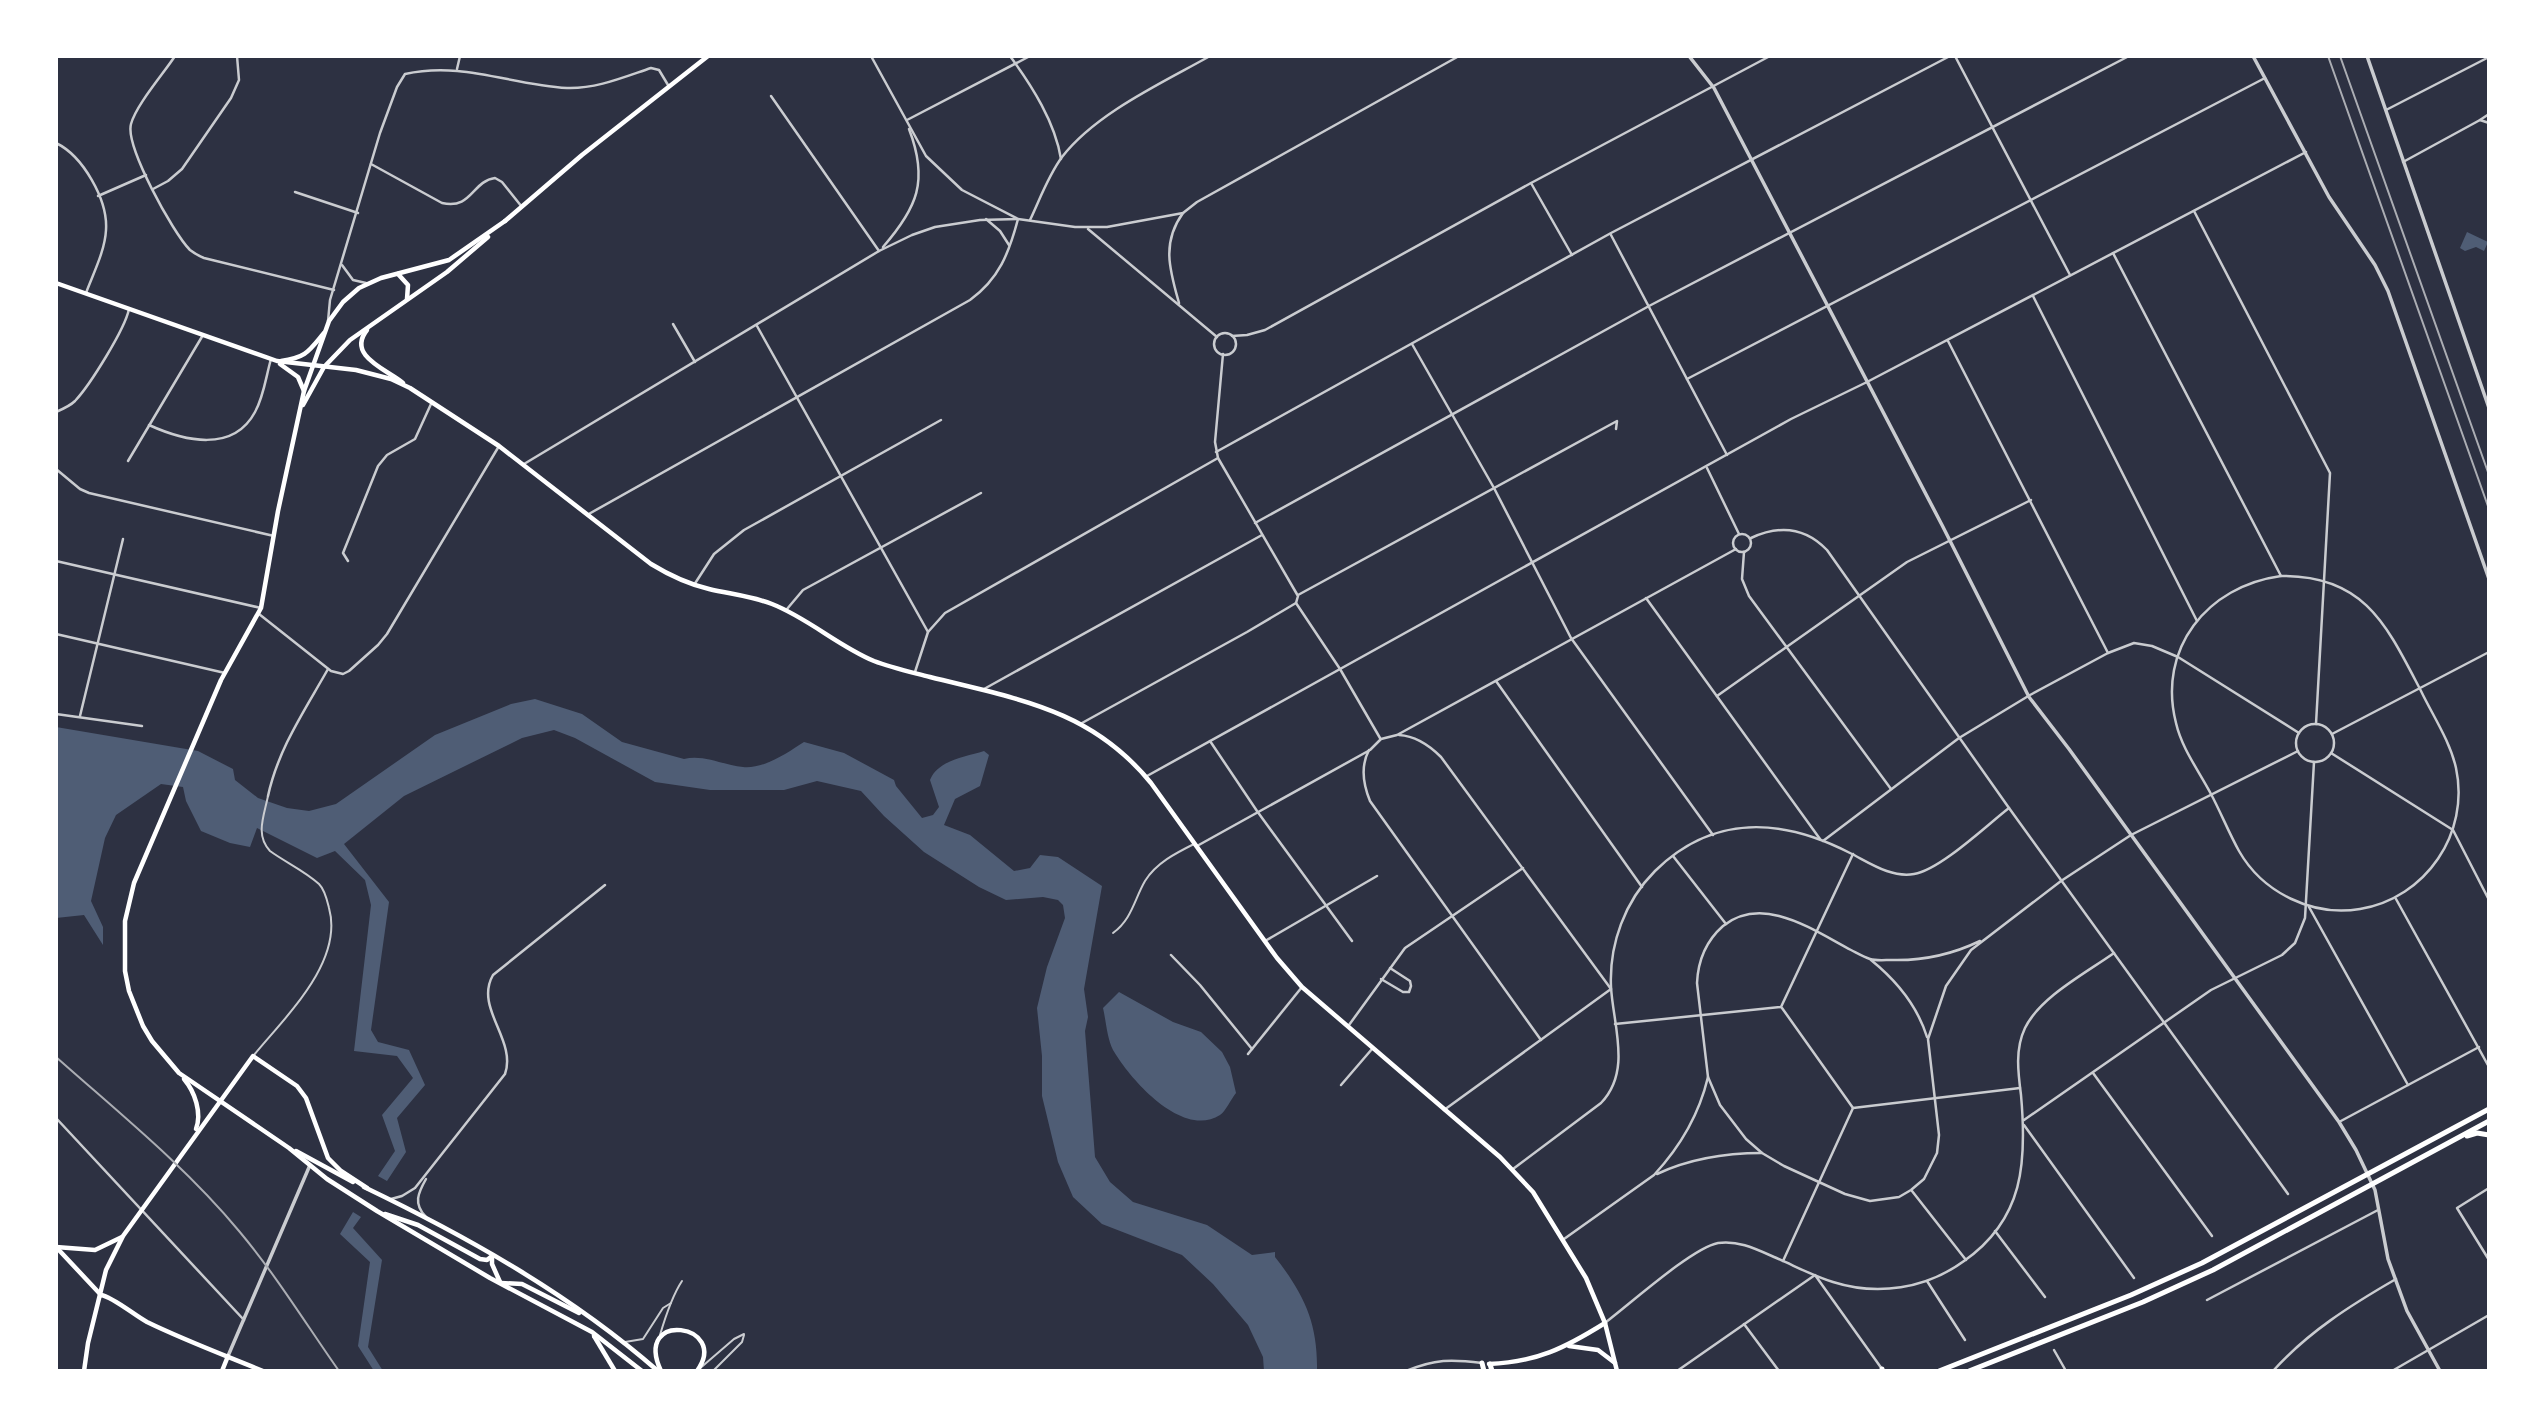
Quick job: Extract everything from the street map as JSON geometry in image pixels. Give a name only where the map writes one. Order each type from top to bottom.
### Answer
[{"type":"highway","points":[[1939,1371],[2132,1295],[2202,1263],[2489,1109]]},
{"type":"highway","points":[[1969,1371],[2132,1306],[2213,1270],[2489,1121]]},
{"type":"highway","points":[[2457,1139],[2477,1132],[2489,1135]]},
{"type":"highway","points":[[1482,1363],[1484,1371]]},
{"type":"main road","points":[[301,409],[324,367],[350,340],[447,272],[505,221],[708,56]]},
{"type":"main road","points":[[194,1137],[199,1123],[193,1093],[152,1041],[137,1012],[125,971],[125,921],[134,883],[225,673],[260,611],[304,391],[328,324],[343,302],[369,283],[449,260],[505,221]]},
{"type":"main road","points":[[397,274],[408,285],[409,294],[403,303]]},
{"type":"main road","points":[[56,282],[274,360],[363,371],[410,388]]},
{"type":"main road","points":[[380,317],[363,334],[363,353],[375,365],[499,446],[651,564],[694,585],[754,598],[787,610],[861,655],[915,673],[1038,704],[1081,723],[1117,748],[1145,777],[1302,987],[1513,1169],[1533,1192],[1586,1278],[1605,1323],[1617,1371]]},
{"type":"main road","points":[[274,360],[300,358],[307,354],[324,333]]},
{"type":"main road","points":[[274,360],[294,373],[304,391]]},
{"type":"main road","points":[[84,1371],[89,1337],[106,1270],[123,1236],[254,1056],[297,1086],[306,1098],[328,1158],[341,1171],[367,1188]]},
{"type":"main road","points":[[179,1073],[377,1212],[592,1332],[642,1371]]},
{"type":"main road","points":[[289,1148],[429,1220],[537,1281],[625,1342],[659,1371]]},
{"type":"main road","points":[[377,1212],[418,1225],[480,1259],[487,1260],[492,1256]]},
{"type":"main road","points":[[56,1247],[95,1250],[123,1236]]},
{"type":"main road","points":[[56,1247],[101,1294],[123,1308],[148,1322],[262,1371]]},
{"type":"main road","points":[[492,1256],[492,1264],[500,1283]]},
{"type":"main road","points":[[500,1283],[522,1284],[594,1320]]},
{"type":"main road","points":[[1482,1363],[1491,1368],[1547,1355],[1568,1346],[1605,1323]]},
{"type":"main road","points":[[659,1371],[654,1349],[659,1339],[673,1329],[686,1330],[697,1336],[705,1352],[697,1371]]},
{"type":"main road","points":[[592,1332],[615,1371]]},
{"type":"main road","points":[[1568,1346],[1598,1349],[1615,1363]]},
{"type":"main road","points":[[222,1371],[228,1356]]},
{"type":"street","points":[[176,56],[136,113],[130,127],[132,142],[152,189],[186,245],[197,255],[334,290]]},
{"type":"street","points":[[152,189],[169,181],[182,169],[233,94],[239,80],[237,56]]},
{"type":"street","points":[[457,69],[460,56]]},
{"type":"street","points":[[871,56],[926,156],[962,190],[1018,219]]},
{"type":"street","points":[[1010,56],[1047,117],[1057,141],[1060,159]]},
{"type":"street","points":[[906,121],[1030,56]]},
{"type":"street","points":[[1030,220],[1060,159],[1082,136],[1120,109],[1210,56]]},
{"type":"street","points":[[1179,303],[1170,271],[1168,250],[1172,232],[1183,214],[1202,199],[1459,56]]},
{"type":"street","points":[[1689,56],[1712,86],[2028,695],[2339,1122],[2375,1190],[2388,1259],[2407,1311],[2440,1371]]},
{"type":"street","points":[[1232,336],[1265,330],[1531,183],[1770,56]]},
{"type":"street","points":[[1216,452],[1611,233],[1952,56],[2070,275]]},
{"type":"street","points":[[1255,523],[1649,306],[2129,56]]},
{"type":"street","points":[[2253,56],[2338,214],[2375,265],[2388,291],[2489,579]]},
{"type":"street","points":[[2367,56],[2489,408]]},
{"type":"street","points":[[2385,111],[2489,57]]},
{"type":"street","points":[[328,324],[330,300],[380,133],[402,78],[410,73],[457,69],[570,88],[602,84],[651,68],[662,73],[669,86]]},
{"type":"street","points":[[1687,379],[2265,78]]},
{"type":"street","points":[[771,96],[880,251]]},
{"type":"street","points":[[2403,162],[2489,114]]},
{"type":"street","points":[[2480,120],[2489,123]]},
{"type":"street","points":[[880,251],[904,223],[916,194],[917,159],[906,121]]},
{"type":"street","points":[[56,143],[73,153],[85,166],[105,217],[105,240],[86,293]]},
{"type":"street","points":[[1145,777],[1791,419],[1867,382],[2306,152]]},
{"type":"street","points":[[371,164],[448,205],[463,202],[487,180],[495,178],[502,182],[522,207]]},
{"type":"street","points":[[98,196],[146,175]]},
{"type":"street","points":[[1531,183],[1572,255]]},
{"type":"street","points":[[295,192],[358,213]]},
{"type":"street","points":[[2194,211],[2330,473],[2316,724]]},
{"type":"street","points":[[523,465],[880,251],[912,235],[935,227],[986,219],[1018,219],[1086,227],[1125,225],[1183,214]]},
{"type":"street","points":[[986,219],[1000,232],[1010,247]]},
{"type":"street","points":[[587,515],[970,300],[997,273],[1010,247],[1018,219]]},
{"type":"street","points":[[1086,227],[1217,337]]},
{"type":"street","points":[[1611,233],[1727,455]]},
{"type":"street","points":[[2113,253],[2281,576]]},
{"type":"street","points":[[342,265],[353,280],[369,283]]},
{"type":"street","points":[[2032,295],[2197,621]]},
{"type":"street","points":[[56,412],[70,406],[79,396],[122,331],[129,309]]},
{"type":"street","points":[[673,324],[695,362]]},
{"type":"street","points":[[756,325],[928,632]]},
{"type":"street","points":[[1226,333],[1232,336],[1236,341],[1235,348],[1230,353],[1223,354],[1215,347],[1217,337],[1226,333]]},
{"type":"street","points":[[128,461],[203,335]]},
{"type":"street","points":[[1947,340],[2108,653]]},
{"type":"street","points":[[1412,344],[1494,488],[1571,638],[1713,835]]},
{"type":"street","points":[[1223,354],[1216,452],[1298,596]]},
{"type":"street","points":[[149,425],[202,441],[230,435],[244,426],[256,411],[274,360]]},
{"type":"street","points":[[348,561],[343,553],[379,466],[387,455],[415,439],[433,401]]},
{"type":"street","points":[[694,585],[709,561],[733,537],[941,420]]},
{"type":"street","points":[[1081,723],[1247,632],[1296,603],[1298,596],[1617,421],[1616,429]]},
{"type":"street","points":[[56,561],[260,611],[335,674],[349,671],[387,634],[499,446]]},
{"type":"street","points":[[915,673],[928,632],[945,613],[1218,458]]},
{"type":"street","points":[[1706,466],[1739,534]]},
{"type":"street","points":[[56,469],[89,493],[275,536]]},
{"type":"street","points":[[787,610],[803,590],[981,493]]},
{"type":"street","points":[[1717,696],[1907,562],[2031,500]]},
{"type":"street","points":[[1751,538],[1769,531],[1787,529],[1813,538],[1827,550],[2061,881],[2288,1194]]},
{"type":"street","points":[[1736,549],[1733,541],[1739,534],[1751,538]]},
{"type":"street","points":[[982,690],[1262,535]]},
{"type":"street","points":[[1751,538],[1751,546],[1744,552],[1742,570],[1745,588],[1891,789]]},
{"type":"street","points":[[80,716],[123,539]]},
{"type":"street","points":[[1195,845],[1370,750],[1381,740],[1397,734],[1646,597],[1736,549],[1744,552]]},
{"type":"street","points":[[2281,576],[2309,577],[2324,581],[2352,594],[2381,620],[2448,743],[2456,766],[2459,793],[2453,830],[2441,855],[2426,874],[2395,897],[2375,905],[2349,910],[2307,905],[2277,891],[2256,874],[2239,851],[2177,726],[2172,691],[2178,657],[2197,621],[2207,609],[2230,592],[2256,581],[2281,576]]},
{"type":"street","points":[[1646,597],[1821,840]]},
{"type":"street","points":[[1296,603],[1340,669],[1381,740]]},
{"type":"street","points":[[56,634],[225,673]]},
{"type":"street","points":[[1821,840],[1959,738],[2028,695],[2108,653],[2134,643],[2152,646],[2178,657],[2299,733]]},
{"type":"street","points":[[2332,734],[2489,652]]},
{"type":"street","points":[[268,796],[272,777],[286,743],[328,669]]},
{"type":"street","points":[[1495,680],[1642,887]]},
{"type":"street","points":[[56,714],[142,726]]},
{"type":"street","points":[[2316,724],[2324,726],[2332,734],[2334,744],[2325,760],[2314,762],[2305,759],[2298,751],[2296,743],[2299,733],[2306,726],[2316,724]]},
{"type":"street","points":[[1397,734],[1415,738],[1441,758],[1611,989]]},
{"type":"street","points":[[1210,741],[1257,811],[1352,941]]},
{"type":"street","points":[[1370,750],[1363,770],[1370,801],[1541,1040]]},
{"type":"street","points":[[1928,1039],[1946,986],[1963,959],[1980,941],[2061,881],[2131,835],[2298,751]]},
{"type":"street","points":[[2331,753],[2453,830],[2489,900]]},
{"type":"street","points":[[2023,1122],[2233,978],[2289,950],[2303,926],[2307,905],[2314,762]]},
{"type":"street","points":[[1513,1169],[1607,1097],[1618,1073],[1611,989],[1612,960],[1619,929],[1642,887],[1673,856],[1713,835],[1742,828],[1771,827],[1800,831],[1894,874],[1912,874],[1937,864],[2009,808]]},
{"type":"street","points":[[1781,1007],[1853,854]]},
{"type":"street","points":[[1673,856],[1726,924]]},
{"type":"street","points":[[1347,1028],[1389,968],[1414,941],[1523,868]]},
{"type":"street","points":[[1265,941],[1377,876]]},
{"type":"street","points":[[388,1199],[396,1199],[408,1193],[429,1173],[502,1080],[507,1068],[508,1053],[488,1000],[488,986],[493,975],[605,886]]},
{"type":"street","points":[[2395,897],[2489,1067]]},
{"type":"street","points":[[2307,905],[2408,1085]]},
{"type":"street","points":[[1750,913],[1770,913],[1816,932],[1871,960],[1894,980],[1918,1013],[1928,1039],[1939,1135],[1937,1153],[1930,1171],[1911,1190],[1891,1199],[1870,1201],[1819,1184],[1762,1153],[1742,1135],[1720,1105],[1708,1077],[1697,979],[1701,957],[1711,939],[1726,924],[1750,913]]},
{"type":"street","points":[[1871,960],[1938,956],[1980,941]]},
{"type":"street","points":[[1605,1323],[1692,1255],[1708,1246],[1727,1242],[1737,1243],[1846,1286],[1876,1289],[1927,1281],[1966,1260],[1995,1231],[2007,1213],[2018,1185],[2024,1155],[2018,1050],[2031,1017],[2046,1002],[2114,953]]},
{"type":"street","points":[[1171,955],[1200,985],[1252,1049]]},
{"type":"street","points":[[1381,979],[1403,992],[1409,992],[1410,981],[1389,968]]},
{"type":"street","points":[[1248,1054],[1302,987]]},
{"type":"street","points":[[1444,1110],[1611,989]]},
{"type":"street","points":[[1615,1024],[1781,1007]]},
{"type":"street","points":[[1781,1007],[1853,1108]]},
{"type":"street","points":[[2339,1122],[2479,1046]]},
{"type":"street","points":[[1341,1085],[1372,1049]]},
{"type":"street","points":[[2483,1052],[2489,1049]]},
{"type":"street","points":[[2093,1073],[2212,1236]]},
{"type":"street","points":[[1654,1175],[1685,1136],[1700,1105],[1708,1077]]},
{"type":"street","points":[[1853,1108],[2020,1088]]},
{"type":"street","points":[[1783,1261],[1853,1108]]},
{"type":"street","points":[[56,1118],[244,1320]]},
{"type":"street","points":[[2023,1122],[2134,1278]]},
{"type":"street","points":[[1564,1240],[1654,1175],[1710,1157],[1762,1153]]},
{"type":"street","points":[[228,1356],[310,1165]]},
{"type":"street","points":[[429,1173],[417,1200],[421,1211],[429,1220]]},
{"type":"street","points":[[2489,1188],[2457,1208],[2489,1261]]},
{"type":"street","points":[[1911,1190],[1966,1260]]},
{"type":"street","points":[[2207,1300],[2378,1210]]},
{"type":"street","points":[[1995,1231],[2045,1297]]},
{"type":"street","points":[[1677,1371],[1815,1275]]},
{"type":"street","points":[[1815,1275],[1882,1370]]},
{"type":"street","points":[[2273,1371],[2330,1319],[2396,1279]]},
{"type":"street","points":[[1927,1281],[1965,1340]]},
{"type":"street","points":[[2392,1371],[2489,1315]]},
{"type":"street","points":[[1744,1324],[1779,1371]]},
{"type":"street","points":[[2054,1350],[2066,1371]]},
{"type":"street","points":[[1406,1371],[1446,1359],[1482,1363]]},
{"type":"lane","points":[[254,1056],[319,974],[327,956],[331,915],[320,885],[263,844],[261,830],[268,796]]},
{"type":"lane","points":[[1113,933],[1131,912],[1143,883],[1150,874],[1166,859],[1195,845]]},
{"type":"lane","points":[[659,1339],[671,1303],[682,1281]]},
{"type":"lane","points":[[625,1342],[643,1339],[663,1308],[671,1303]]},
{"type":"lane","points":[[697,1371],[734,1339],[744,1334],[742,1342],[713,1371]]},
{"type":"water","points":[[2467,232],[2488,242],[2484,251],[2476,247],[2465,251],[2460,248]]},
{"type":"water","points":[[535,699],[582,714],[622,742],[684,759],[698,758],[751,767],[775,759],[804,742],[844,753],[894,780],[922,818],[933,815],[939,807],[930,780],[939,768],[953,760],[984,751],[989,755],[980,786],[955,799],[944,825],[970,835],[1014,871],[1030,868],[1040,855],[1058,857],[1102,886],[1084,989],[1088,1017],[1085,1031],[1095,1157],[1110,1182],[1133,1202],[1207,1225],[1252,1255],[1275,1252],[1275,1257],[1301,1297],[1312,1324],[1317,1371],[1264,1371],[1263,1357],[1248,1325],[1213,1284],[1182,1255],[1102,1224],[1073,1197],[1058,1162],[1042,1096],[1042,1056],[1037,1008],[1047,967],[1065,918],[1063,905],[1058,900],[1043,897],[1006,900],[979,887],[924,852],[861,791],[817,781],[784,790],[710,790],[655,782],[575,738],[554,730],[522,738],[404,796],[344,844],[389,902],[371,1030],[378,1042],[409,1050],[425,1085],[397,1118],[406,1152],[387,1181],[378,1176],[395,1151],[382,1115],[413,1078],[397,1056],[354,1051],[371,905],[365,880],[335,851],[317,858],[257,828],[250,847],[230,843],[201,831],[186,801],[183,787],[161,784],[116,815],[105,838],[91,901],[103,927],[103,945],[84,915],[56,918],[56,727],[198,751],[233,769],[235,780],[258,798],[287,808],[309,811],[336,804],[435,735],[511,704]]},
{"type":"water","points":[[1119,992],[1173,1022],[1201,1032],[1222,1052],[1230,1067],[1236,1093],[1220,1115],[1205,1120],[1190,1119],[1174,1113],[1144,1090],[1132,1076],[1113,1050],[1103,1008]]},
{"type":"water","points":[[353,1212],[361,1217],[353,1228],[382,1260],[368,1347],[383,1371],[374,1371],[358,1346],[370,1262],[340,1234]]},
{"type":"railway","points":[[2328,56],[2489,509]]},
{"type":"railway","points":[[2340,56],[2489,475]]},
{"type":"railway","points":[[56,1057],[151,1141],[218,1207],[266,1265],[339,1371]]}]
